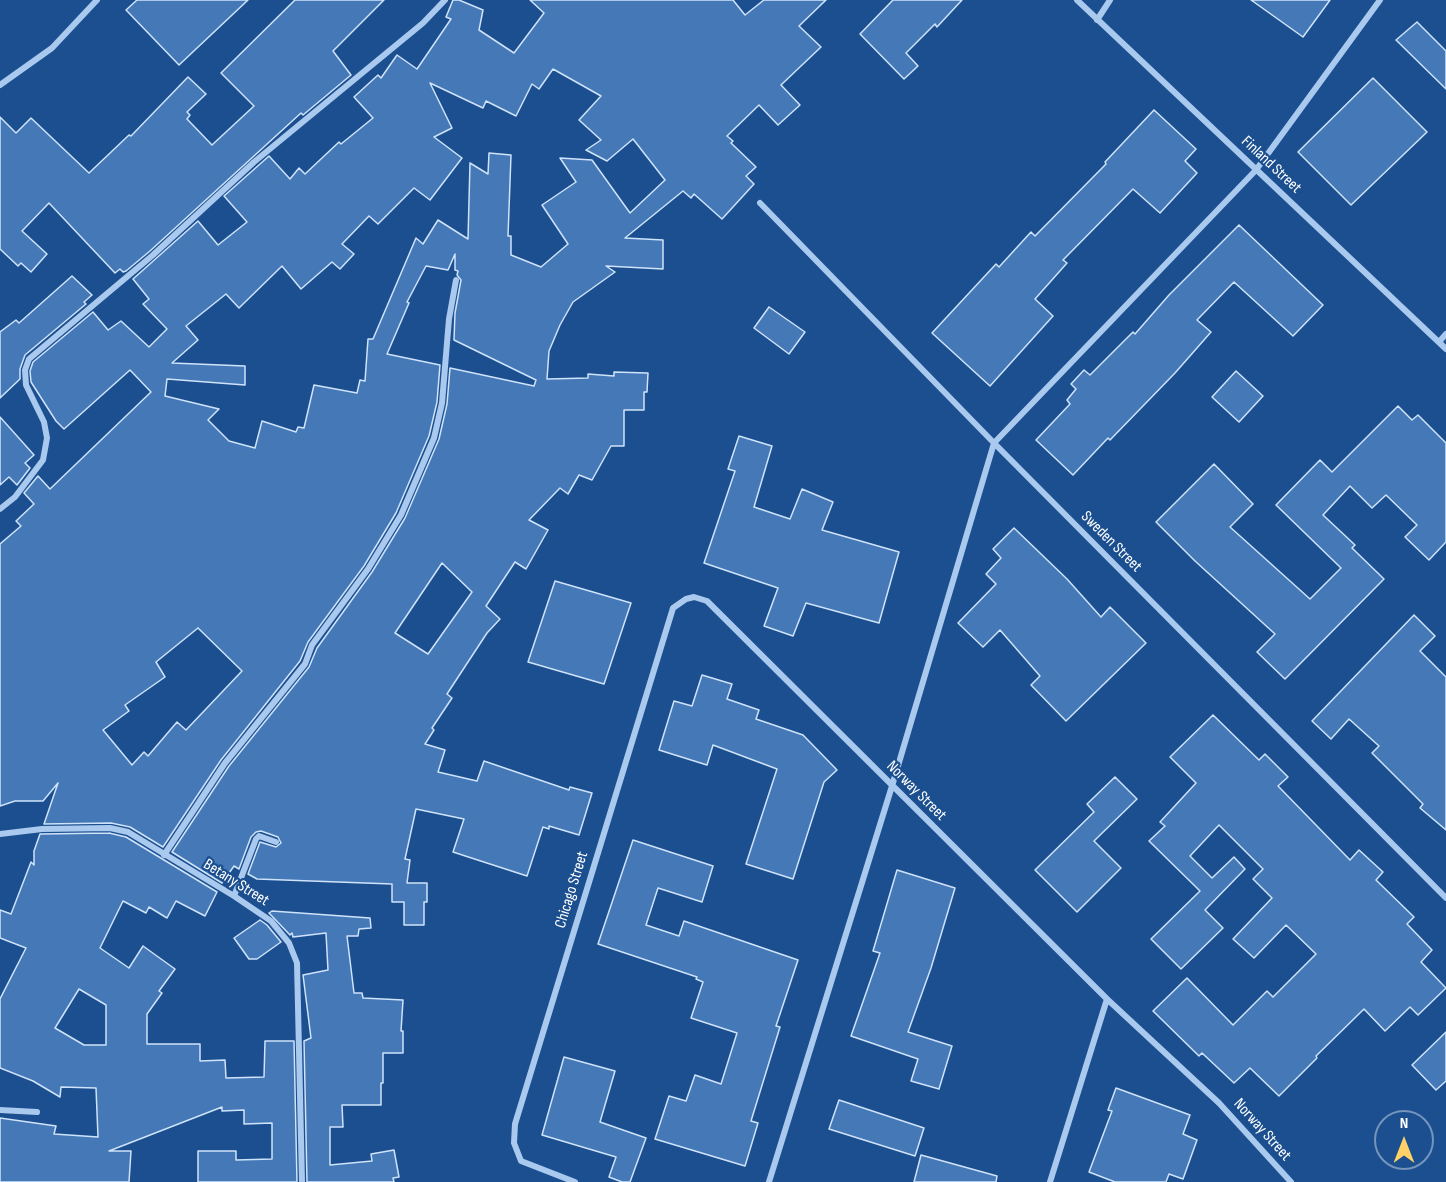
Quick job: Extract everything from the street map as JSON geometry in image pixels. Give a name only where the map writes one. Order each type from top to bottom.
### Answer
[{"type":"street","points":[[0,85],[52,48],[97,0]]},
{"type":"street","points":[[0,509],[15,497],[43,460],[47,438],[44,422],[27,385],[25,370],[29,359],[153,255],[254,162],[423,23],[445,0]]},
{"type":"street","name":"Finland Street","points":[[1077,0],[1446,348]]},
{"type":"street","points":[[1097,20],[1110,0]]},
{"type":"street","points":[[769,1182],[892,786],[994,443],[1256,170],[1380,0]]},
{"type":"street","name":"Sweden Street","points":[[760,203],[994,443],[1446,898]]},
{"type":"street","points":[[164,855],[225,763],[305,664],[312,645],[368,569],[401,515],[434,438],[456,280]]},
{"type":"street","points":[[1439,342],[1446,334]]},
{"type":"street","name":"Chicago Street","points":[[575,1182],[520,1161],[514,1143],[514,1124],[673,608],[686,599],[694,597],[707,601]]},
{"type":"street","name":"Norway Street","points":[[707,601],[1107,999],[1220,1103],[1291,1182]]},
{"type":"street","name":"Betany Street","points":[[0,834],[110,828],[128,832],[271,921],[289,943],[297,963],[302,1182]]},
{"type":"street","points":[[234,896],[256,839],[260,836],[276,842]]},
{"type":"street","points":[[1050,1182],[1107,999]]},
{"type":"street","points":[[0,1110],[37,1112]]},
{"type":"building","points":[[137,0],[248,0],[179,65],[126,10]]},
{"type":"building","points":[[295,0],[384,0],[333,51],[351,75],[303,115],[301,113],[150,251],[126,271],[123,272],[120,269],[115,273],[49,203],[22,231],[47,254],[31,272],[21,263],[18,266],[0,249],[0,117],[16,133],[31,118],[89,173],[129,135],[131,136],[188,77],[206,94],[187,112],[190,115],[187,119],[212,145],[254,106],[221,73]]},
{"type":"building","points":[[453,0],[459,0],[483,10],[479,30],[514,53],[544,13],[530,0],[733,0],[745,15],[764,0],[826,0],[799,26],[821,47],[781,85],[800,105],[778,125],[759,105],[727,136],[733,141],[731,143],[756,167],[746,176],[754,184],[722,219],[694,194],[691,198],[683,191],[625,238],[663,240],[663,269],[606,266],[615,272],[573,302],[560,325],[549,351],[547,379],[588,378],[588,374],[614,376],[614,372],[648,373],[647,392],[644,392],[644,410],[624,410],[624,446],[611,446],[592,480],[579,475],[568,494],[560,488],[529,520],[548,530],[526,569],[515,562],[486,606],[500,619],[487,633],[447,694],[452,698],[432,728],[434,730],[425,744],[445,750],[438,772],[477,781],[484,761],[569,790],[570,787],[592,793],[579,835],[549,826],[549,829],[543,827],[527,876],[453,852],[464,819],[416,809],[405,859],[410,860],[407,883],[427,883],[427,902],[424,902],[424,925],[404,925],[404,902],[392,902],[392,884],[257,879],[248,874],[260,842],[276,847],[281,843],[278,837],[261,831],[251,837],[239,869],[234,866],[222,883],[172,852],[229,766],[309,667],[317,648],[372,572],[405,518],[439,439],[447,404],[450,368],[534,386],[536,380],[454,340],[455,313],[461,280],[457,275],[458,271],[455,270],[455,254],[448,270],[426,266],[407,302],[409,303],[387,354],[440,365],[437,402],[429,436],[396,513],[364,566],[308,642],[300,661],[221,760],[163,847],[130,827],[111,823],[44,824],[58,783],[43,801],[15,801],[0,806],[0,544],[21,526],[16,521],[34,504],[24,493],[38,476],[50,489],[151,392],[130,370],[64,429],[56,421],[31,382],[30,371],[33,362],[93,312],[108,330],[121,321],[149,347],[167,329],[143,304],[149,299],[133,279],[198,221],[218,245],[247,222],[224,196],[269,156],[290,179],[299,168],[305,174],[339,142],[341,144],[373,118],[354,97],[378,75],[381,78],[397,55],[417,69],[451,19],[446,17]],"holes":[[[553,69],[601,96],[579,120],[601,140],[586,150],[607,161],[633,139],[665,180],[630,213],[592,160],[560,158],[576,182],[542,205],[568,244],[541,267],[511,255],[511,236],[508,236],[511,155],[489,153],[488,174],[470,163],[468,239],[438,220],[423,244],[416,238],[373,339],[368,339],[365,381],[360,380],[357,393],[314,385],[304,428],[298,427],[296,432],[262,421],[255,448],[229,441],[208,420],[219,409],[165,396],[167,379],[245,385],[245,366],[172,363],[198,340],[186,326],[226,294],[239,308],[282,266],[301,289],[332,262],[340,269],[354,254],[342,244],[369,216],[378,224],[414,188],[430,200],[462,158],[434,137],[452,128],[430,83],[483,108],[486,101],[516,116],[532,84],[539,89]],[[442,563],[472,592],[428,654],[395,633]],[[198,628],[242,671],[186,730],[177,722],[148,756],[144,752],[132,765],[103,730],[129,711],[125,705],[165,677],[156,662]]]},
{"type":"building","points":[[893,0],[962,0],[937,27],[935,24],[906,53],[918,66],[904,79],[860,34]]},
{"type":"building","points":[[1251,0],[1330,0],[1303,37]]},
{"type":"building","points":[[1417,22],[1446,51],[1446,89],[1396,40]]},
{"type":"building","points":[[1373,78],[1427,132],[1351,205],[1298,152]]},
{"type":"building","points":[[1154,110],[1196,149],[1185,161],[1197,173],[1160,213],[1133,189],[1063,260],[1067,263],[1035,299],[1053,316],[990,386],[932,333],[996,264],[999,267],[1031,232],[1035,236],[1106,164],[1105,162]]},
{"type":"building","points":[[1239,225],[1323,305],[1293,336],[1234,282],[1197,320],[1211,332],[1175,373],[1073,475],[1036,440],[1070,404],[1067,400],[1076,389],[1071,384],[1084,370],[1090,375],[1133,332],[1135,334],[1169,295]]},
{"type":"building","points":[[72,276],[92,295],[84,302],[86,304],[25,355],[20,369],[20,379],[0,398],[0,332],[16,320],[19,323]]},
{"type":"building","points":[[769,307],[805,332],[789,354],[754,328]]},
{"type":"building","points":[[1236,371],[1263,396],[1239,422],[1212,397]]},
{"type":"building","points":[[1398,406],[1412,420],[1418,415],[1446,443],[1446,542],[1429,560],[1405,537],[1417,525],[1386,495],[1372,508],[1350,486],[1323,515],[1355,545],[1352,548],[1384,579],[1285,679],[1257,652],[1275,634],[1156,522],[1214,464],[1253,504],[1230,527],[1310,599],[1341,568],[1276,505],[1320,460],[1332,472]]},
{"type":"building","points":[[0,417],[34,455],[25,463],[30,468],[17,485],[9,477],[0,485]]},
{"type":"building","points":[[739,436],[772,446],[754,507],[790,519],[802,489],[833,502],[822,530],[899,552],[879,623],[806,603],[793,636],[764,626],[778,588],[704,563],[735,471],[728,469]]},
{"type":"building","points":[[1014,528],[1067,579],[1101,617],[1110,607],[1146,643],[1066,721],[1031,685],[1040,676],[1000,630],[983,647],[958,623],[996,584],[986,574],[1001,558],[993,549]]},
{"type":"building","points":[[555,581],[631,603],[604,684],[528,662]]},
{"type":"building","points":[[1414,615],[1435,636],[1420,651],[1446,677],[1446,830],[1420,808],[1423,804],[1372,753],[1379,746],[1349,719],[1331,739],[1312,721]]},
{"type":"building","points":[[702,675],[732,684],[727,699],[759,710],[756,719],[803,735],[837,770],[824,782],[793,879],[746,864],[777,769],[713,745],[707,765],[659,750],[674,701],[692,706]]},
{"type":"building","points":[[1213,715],[1259,760],[1265,754],[1288,777],[1278,786],[1350,860],[1359,850],[1383,872],[1376,880],[1414,917],[1407,924],[1432,950],[1421,962],[1446,988],[1418,1015],[1410,1007],[1385,1031],[1364,1009],[1279,1096],[1250,1068],[1234,1083],[1202,1053],[1199,1056],[1153,1011],[1187,978],[1233,1025],[1267,991],[1273,997],[1316,954],[1286,925],[1254,958],[1233,939],[1272,898],[1253,879],[1263,869],[1219,825],[1190,856],[1212,878],[1234,857],[1245,869],[1205,910],[1223,928],[1181,969],[1151,939],[1200,891],[1149,841],[1165,826],[1160,822],[1196,783],[1170,757]]},
{"type":"building","points":[[1115,777],[1137,799],[1094,841],[1121,868],[1077,912],[1035,870],[1094,812],[1087,804]]},
{"type":"building","points":[[109,833],[126,837],[217,892],[205,916],[176,901],[167,918],[149,907],[146,913],[123,901],[100,948],[129,968],[143,946],[175,969],[159,991],[162,993],[147,1014],[147,1044],[200,1044],[200,1061],[225,1060],[226,1078],[264,1077],[265,1041],[294,1041],[297,1182],[198,1182],[198,1151],[236,1151],[236,1160],[272,1159],[272,1123],[244,1124],[244,1110],[222,1111],[222,1107],[109,1151],[131,1151],[129,1182],[0,1182],[0,1118],[56,1126],[54,1134],[98,1137],[96,1088],[61,1087],[60,1097],[33,1081],[0,1068],[0,999],[26,948],[0,938],[0,910],[11,914],[31,862],[34,865],[34,851],[40,834]],"holes":[[[79,989],[106,1005],[106,1045],[84,1045],[55,1028]]]},
{"type":"building","points":[[633,840],[713,866],[702,902],[658,888],[646,925],[679,936],[684,921],[798,960],[776,1026],[780,1027],[751,1121],[758,1123],[745,1166],[655,1139],[669,1096],[686,1101],[695,1075],[721,1084],[737,1033],[691,1018],[703,982],[696,979],[697,977],[598,944]]},
{"type":"building","points":[[897,870],[955,888],[931,968],[908,1032],[952,1046],[939,1089],[911,1081],[918,1059],[851,1036],[880,953],[873,951]]},
{"type":"building","points":[[272,911],[370,918],[371,928],[359,929],[358,936],[347,936],[354,993],[362,993],[363,998],[403,1000],[401,1031],[403,1031],[403,1053],[383,1053],[381,1105],[342,1105],[343,1127],[330,1127],[330,1165],[372,1161],[371,1154],[394,1150],[399,1177],[393,1178],[394,1182],[307,1182],[304,1041],[311,1038],[303,975],[328,970],[326,933],[293,937],[292,933],[290,935],[269,913]]},
{"type":"building","points":[[260,920],[281,942],[257,959],[249,959],[234,938]]},
{"type":"building","points":[[1446,1032],[1446,1081],[1436,1090],[1412,1065]]},
{"type":"building","points":[[564,1057],[615,1071],[600,1122],[646,1138],[630,1182],[622,1182],[609,1177],[616,1157],[542,1135]]},
{"type":"building","points":[[1116,1088],[1190,1115],[1183,1134],[1197,1140],[1183,1179],[1169,1174],[1166,1182],[1115,1182],[1089,1172],[1112,1111],[1108,1110]]},
{"type":"building","points":[[839,1100],[924,1128],[915,1156],[829,1129]]},
{"type":"building","points":[[921,1155],[997,1176],[996,1182],[914,1182]]}]
